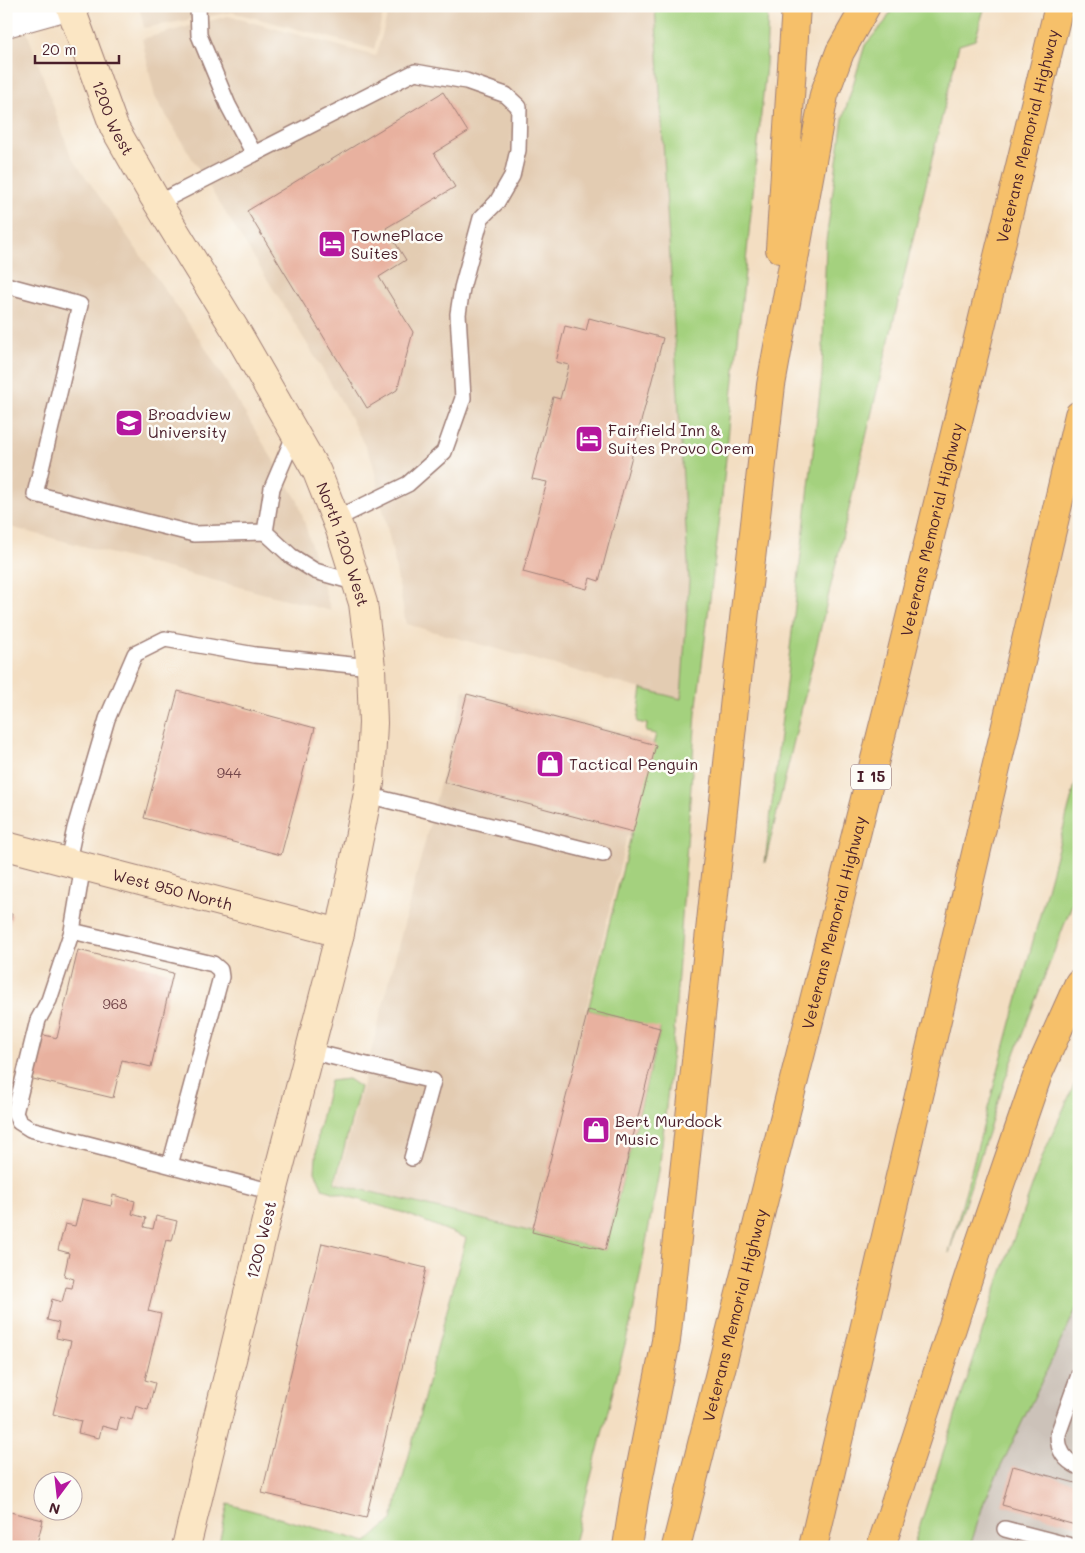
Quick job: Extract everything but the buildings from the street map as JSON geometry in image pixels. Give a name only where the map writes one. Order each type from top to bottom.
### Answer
[{"type":"highway","points":[[627,1547],[634,1501],[666,1340],[771,385],[796,6]]},
{"type":"highway","points":[[771,385],[824,95],[840,52],[866,6]]},
{"type":"highway","name":"Veterans Memorial Highway","points":[[676,1547],[892,692],[1058,6]]},
{"type":"highway","points":[[813,1547],[1079,415]]},
{"type":"highway","points":[[881,1547],[974,1260],[1038,1074],[1079,983]]},
{"type":"street","points":[[6,23],[69,6]]},
{"type":"street","name":"1200 West","points":[[69,6],[114,127],[156,200]]},
{"type":"street","name":"North 1200 West","points":[[156,200],[238,334],[316,472],[336,519],[363,602],[371,667],[373,723],[370,783],[340,933]]},
{"type":"street","name":"West 950 North","points":[[6,846],[340,933]]},
{"type":"street","name":"1200 West","points":[[186,1547],[273,1192],[340,933]]},
{"type":"lane","points":[[198,6],[199,35],[228,105],[254,154]]},
{"type":"lane","points":[[156,200],[254,154],[415,72],[466,81],[506,95],[519,107],[518,150],[512,176],[496,202],[481,218],[462,288],[458,314],[463,398],[444,452],[408,484],[336,519]]},
{"type":"lane","points":[[6,285],[80,305],[35,494],[194,534],[265,532],[291,556],[315,571],[357,584]]},
{"type":"lane","points":[[265,532],[272,488],[295,434]]},
{"type":"lane","points":[[273,1192],[30,1130],[19,1122],[15,1113],[38,1020],[49,1000],[72,931],[75,828],[107,719],[135,654],[165,639],[255,654],[371,667]]},
{"type":"lane","points":[[367,795],[603,854]]},
{"type":"lane","points":[[72,931],[213,964],[220,970],[221,977],[170,1165]]},
{"type":"lane","points":[[309,1051],[433,1081],[412,1158]]},
{"type":"lane","points":[[1079,1375],[1058,1434],[1058,1443],[1062,1455],[1079,1467]]},
{"type":"lane","points":[[1005,1528],[1075,1547]]},
{"type":"shaded area","name":"Broadview University","points":[[6,6],[18,6],[71,156],[203,344],[298,501],[331,611],[6,526]]},
{"type":"shaded area","points":[[139,6],[385,6],[374,49],[232,12],[144,28]]},
{"type":"shaded area","points":[[390,6],[656,6],[689,580],[681,700],[406,624],[372,460],[347,411],[297,327],[155,97],[142,39],[228,16],[376,56]]},
{"type":"shaded area","points":[[464,690],[659,742],[635,838],[627,836],[586,1010],[660,1028],[605,1250],[337,1184]]},
{"type":"shaded area","points":[[1079,1226],[1079,1547],[933,1547]]},
{"type":"green space","points":[[655,6],[768,6],[766,65],[720,517],[696,713],[674,1033],[659,1172],[633,1313],[573,1547],[218,1547],[228,1504],[367,1542],[392,1520],[466,1238],[404,1213],[323,1189],[315,1171],[318,1133],[330,1081],[348,1079],[360,1087],[335,1183],[605,1250],[660,1029],[588,1010],[656,734],[646,732],[647,724],[637,722],[642,689],[681,699],[689,580]]},
{"type":"green space","points":[[894,6],[985,6],[975,40],[959,45],[765,863],[822,375],[826,241],[843,118],[865,45],[885,22]]},
{"type":"green space","points":[[1079,770],[1079,886],[1005,1080],[949,1253]]},
{"type":"green space","points":[[1079,1074],[1079,1303],[984,1502],[970,1547],[913,1547],[998,1283],[1043,1155]]},
{"type":"place","name":"TownePlace Suites","points":[[332,244]]},
{"type":"place","name":"Broadview University","points":[[129,423]]},
{"type":"place","name":"Fairfield Inn & Suites Provo Orem","points":[[589,439]]},
{"type":"place","name":"Tactical Penguin","points":[[550,764]]},
{"type":"place","name":"Bert Murdock Music","points":[[596,1130]]}]
